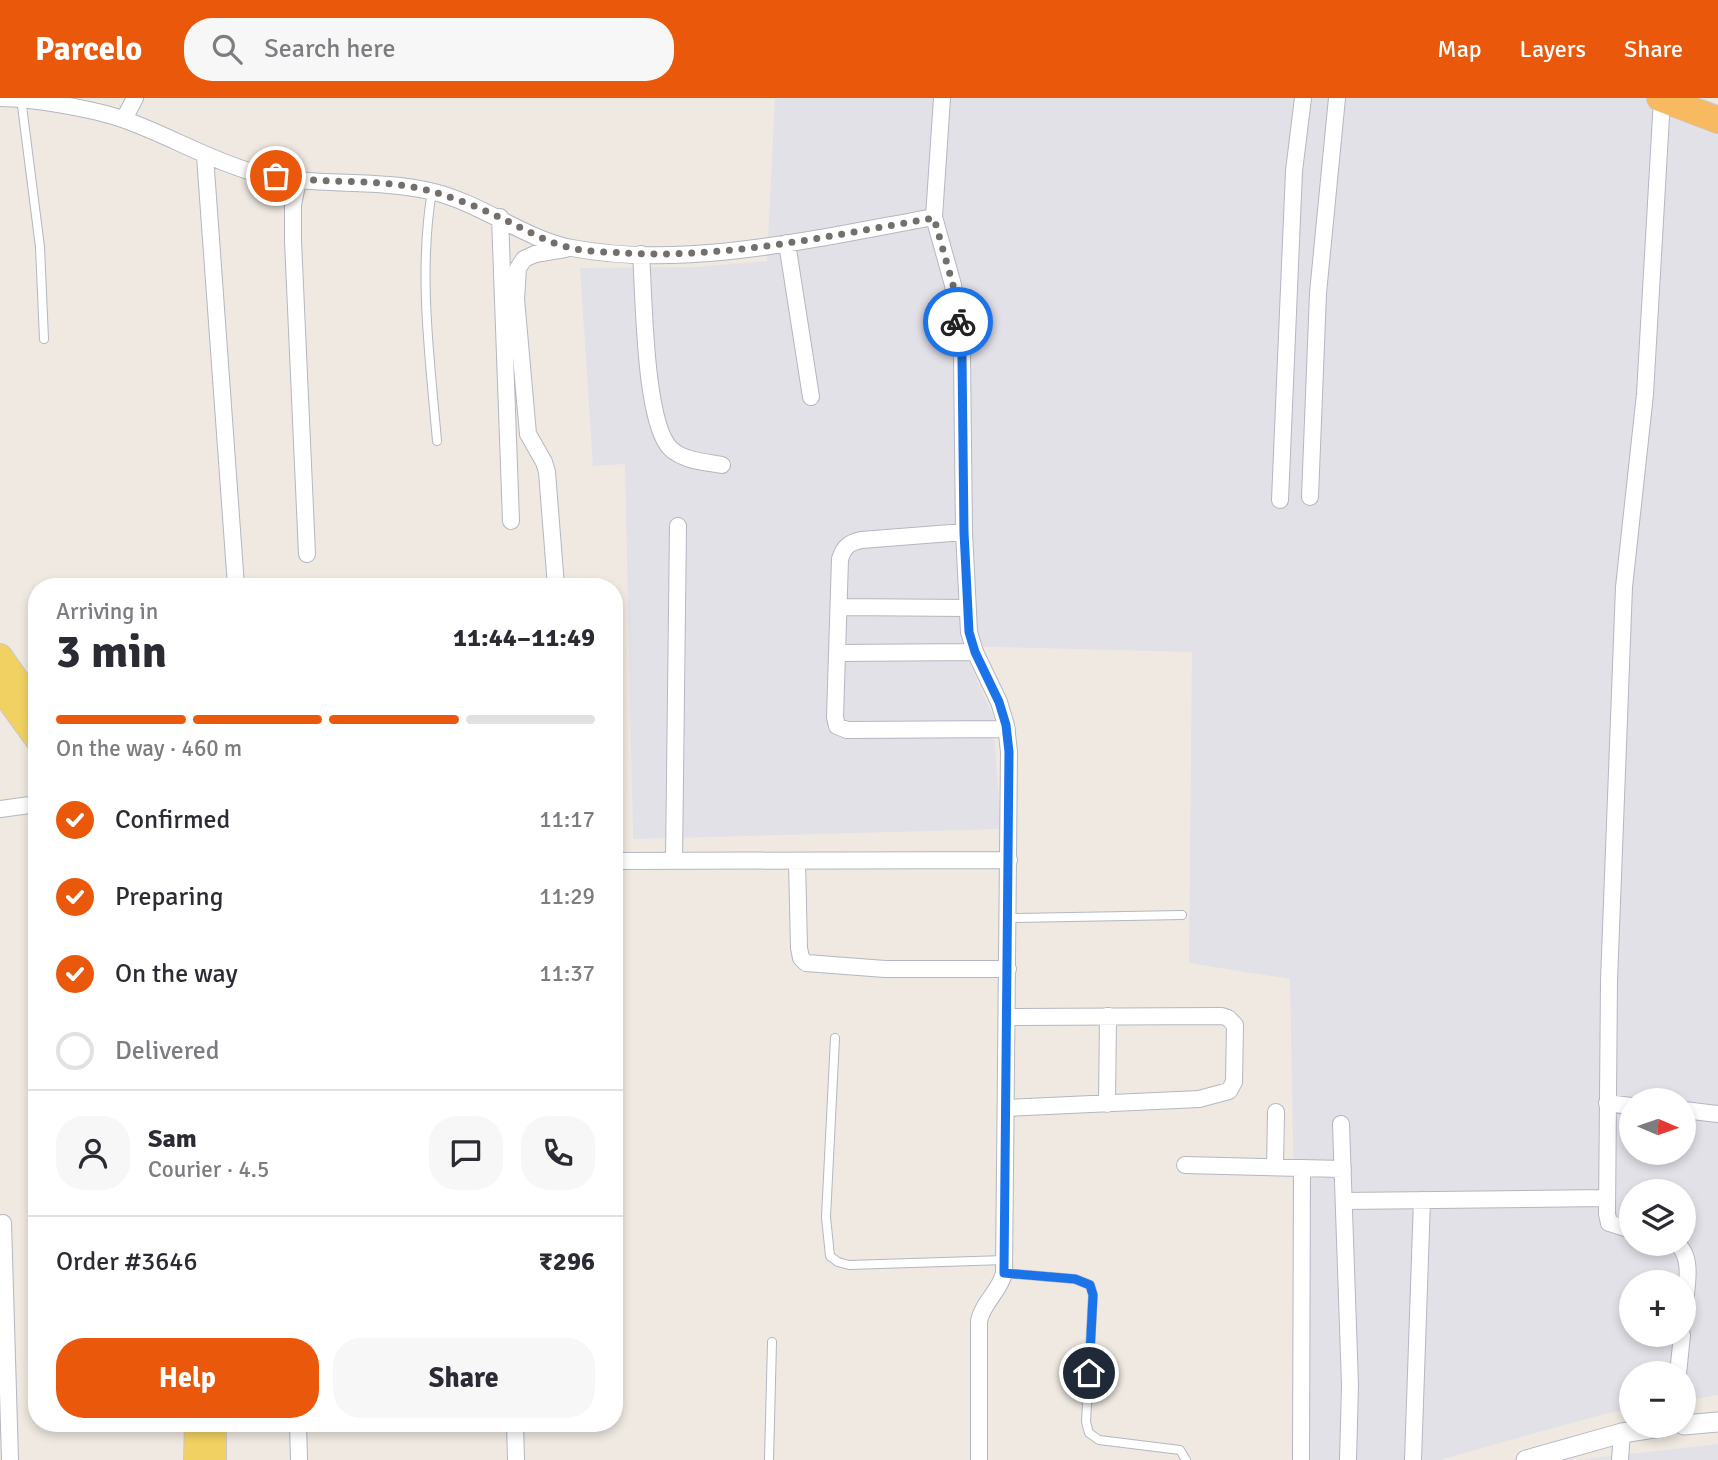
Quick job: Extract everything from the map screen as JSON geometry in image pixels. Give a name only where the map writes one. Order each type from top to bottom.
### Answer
[{"type":"highway","points":[[1661,98],[1718,120]]},
{"type":"main road","points":[[0,656],[28,696]]},
{"type":"main road","points":[[0,688],[28,727]]},
{"type":"main road","points":[[197,1432],[197,1460]]},
{"type":"main road","points":[[214,1432],[214,1460]]},
{"type":"street","points":[[0,98],[21,98],[124,120],[205,156],[253,172],[298,180],[383,184],[432,191],[500,217],[541,238],[571,248],[641,254],[679,254],[788,243],[934,218]]},
{"type":"street","points":[[124,120],[135,98]]},
{"type":"street","points":[[942,98],[934,218],[953,285],[962,357],[967,608],[975,652],[999,702],[1007,729],[1009,752],[1005,1266],[1002,1282],[984,1306],[979,1321],[979,1460]]},
{"type":"street","points":[[1280,500],[1294,172],[1303,98]]},
{"type":"street","points":[[1310,497],[1318,293],[1337,98]]},
{"type":"street","points":[[1619,1226],[1609,1223],[1605,1198],[1623,587],[1645,394],[1661,98]]},
{"type":"street","points":[[205,156],[235,578]]},
{"type":"street","points":[[298,180],[293,205],[293,242],[307,554]]},
{"type":"street","points":[[500,217],[511,521]]},
{"type":"street","points":[[788,243],[811,397]]},
{"type":"street","points":[[555,578],[547,472],[544,461],[528,434],[517,289],[518,268],[524,259],[535,254],[571,248]]},
{"type":"street","points":[[641,254],[649,366],[660,433],[670,448],[679,455],[722,465]]},
{"type":"street","points":[[674,861],[678,526]]},
{"type":"street","points":[[964,532],[850,542],[843,549],[840,559],[835,717],[840,729],[1007,729]]},
{"type":"street","points":[[839,607],[967,608]]},
{"type":"street","points":[[837,653],[975,652]]},
{"type":"street","points":[[0,809],[28,805]]},
{"type":"street","points":[[623,861],[1010,860]]},
{"type":"street","points":[[797,861],[799,948],[801,958],[806,963],[885,969],[1008,969]]},
{"type":"street","points":[[1107,1104],[1108,1016]]},
{"type":"street","points":[[1007,1108],[1199,1099],[1229,1091],[1234,1082],[1235,1025],[1228,1017],[1008,1017]]},
{"type":"street","points":[[1607,1103],[1619,1104]]},
{"type":"street","points":[[1696,1111],[1718,1114]]},
{"type":"street","points":[[1275,1167],[1276,1112]]},
{"type":"street","points":[[1341,1124],[1350,1385],[1348,1460]]},
{"type":"street","points":[[1185,1164],[1343,1169]]},
{"type":"street","points":[[1301,1460],[1302,1168]]},
{"type":"street","points":[[1344,1201],[1605,1198]]},
{"type":"street","points":[[1413,1460],[1422,1200]]},
{"type":"street","points":[[3,1223],[10,1460]]},
{"type":"street","points":[[1696,1424],[1718,1422]]},
{"type":"street","points":[[298,1432],[299,1460]]},
{"type":"street","points":[[515,1432],[516,1460]]},
{"type":"street","points":[[1526,1460],[1619,1434]]},
{"type":"street","points":[[1620,1460],[1622,1438]]},
{"type":"lane","points":[[21,98],[40,247],[44,339]]},
{"type":"lane","points":[[432,191],[427,221],[425,266],[437,441]]},
{"type":"lane","points":[[1009,918],[1182,915]]},
{"type":"lane","points":[[835,1038],[826,1217],[830,1256],[849,1265],[1005,1266],[1075,1279],[1090,1285],[1093,1295],[1086,1422],[1088,1433],[1099,1440],[1181,1450],[1186,1460]]},
{"type":"lane","points":[[769,1460],[772,1342]]},
{"type":"shaded area","points":[[775,98],[1702,98],[1718,104],[1718,1395],[1696,1399],[1696,1361],[1619,1361],[1619,1411],[1439,1460],[1299,1460],[1290,979],[1189,963],[1192,652],[962,646],[993,716],[1001,829],[633,839],[625,464],[593,466],[580,268],[695,267],[767,261]]},
{"type":"shaded area","points":[[1718,1444],[1718,1460],[1584,1460],[1586,1459]]},
{"type":"way so far","points":[[276,176],[318,182],[383,184],[432,191],[500,217],[541,238],[571,248],[607,252],[679,254],[735,249],[801,241],[934,218],[953,285],[958,322]]},
{"type":"route","points":[[958,322],[962,357],[964,532],[969,632],[975,652],[999,702],[1006,725],[1009,752],[1004,1273],[1075,1279],[1090,1285],[1093,1295],[1089,1373]]}]
